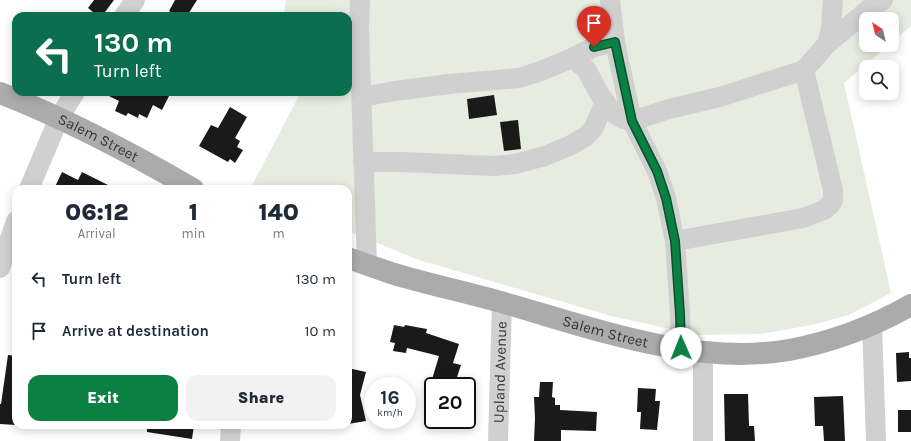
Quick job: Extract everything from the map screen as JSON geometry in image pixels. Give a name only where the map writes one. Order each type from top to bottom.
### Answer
[{"type":"main road","name":"Salem Street","points":[[0,93],[59,118],[119,148],[186,185]]},
{"type":"main road","name":"Salem Street","points":[[357,261],[392,273],[614,334],[657,344],[703,351],[749,353],[788,350],[817,344],[872,325],[911,305]]},
{"type":"street","points":[[127,12],[135,0]]},
{"type":"street","points":[[357,261],[367,230],[363,162],[359,29],[360,0]]},
{"type":"street","points":[[610,0],[615,42],[632,121],[657,171],[664,191],[675,241],[681,348]]},
{"type":"street","points":[[827,44],[831,28],[833,0]]},
{"type":"street","points":[[572,58],[586,69],[605,102],[613,112],[621,118],[632,121],[669,109],[720,98],[804,70],[827,44],[869,9],[883,0]]},
{"type":"street","points":[[362,97],[423,87],[519,78],[541,71],[594,47],[615,42]]},
{"type":"street","points":[[675,241],[803,218],[815,214],[830,205],[833,190],[804,70]]},
{"type":"street","points":[[31,185],[59,118],[73,96]]},
{"type":"street","points":[[363,162],[408,162],[495,166],[515,164],[545,156],[569,146],[585,137],[593,129],[605,102]]},
{"type":"street","points":[[0,268],[12,233]]},
{"type":"street","name":"Upland Avenue","points":[[498,441],[502,302]]},
{"type":"street","points":[[872,325],[876,441]]},
{"type":"street","points":[[703,351],[703,441]]},
{"type":"street","points":[[230,441],[231,429]]},
{"type":"shaded area","points":[[286,0],[911,0],[911,26],[899,36],[899,12],[859,12],[859,52],[881,52],[871,60],[859,60],[859,70],[844,83],[891,293],[849,315],[812,325],[760,334],[697,335],[611,316],[419,260],[352,233],[352,185],[252,185],[299,96],[352,96],[352,12],[284,12]]},
{"type":"building","points":[[94,0],[114,0],[105,12],[93,12],[88,8]]},
{"type":"building","points":[[175,0],[197,0],[190,12],[169,11]]},
{"type":"building","points":[[494,95],[497,115],[469,119],[467,99]]},
{"type":"building","points":[[109,96],[169,96],[162,110],[153,105],[147,118],[139,114],[138,118],[128,113],[126,116],[115,111],[119,101]]},
{"type":"building","points":[[230,107],[247,117],[235,138],[240,141],[237,147],[243,150],[235,163],[230,159],[228,162],[199,146],[211,125],[218,128]]},
{"type":"building","points":[[518,120],[521,149],[504,151],[500,122]]},
{"type":"building","points":[[62,172],[78,180],[82,172],[108,185],[56,185]]},
{"type":"building","points":[[394,325],[404,327],[405,325],[427,329],[426,333],[459,344],[453,363],[461,365],[457,377],[433,377],[439,356],[407,348],[406,353],[393,351],[395,343],[390,342]]},
{"type":"building","points":[[909,352],[909,358],[911,358],[911,381],[897,382],[896,353]]},
{"type":"building","points":[[8,355],[12,356],[12,425],[0,424],[1,404]]},
{"type":"building","points":[[352,369],[366,372],[360,395],[364,412],[364,421],[352,423]]},
{"type":"building","points":[[540,382],[553,382],[552,397],[555,398],[555,405],[560,405],[560,410],[597,412],[596,431],[561,430],[561,441],[534,441],[534,397],[539,397]]},
{"type":"building","points":[[638,388],[656,389],[655,401],[660,401],[657,430],[640,429],[641,412],[637,412]]},
{"type":"building","points":[[724,394],[748,394],[749,426],[754,426],[755,441],[725,441]]},
{"type":"building","points":[[843,396],[845,441],[824,441],[823,426],[815,426],[814,397]]},
{"type":"building","points":[[898,410],[911,410],[911,432],[898,432]]},
{"type":"building","points":[[147,429],[193,429],[192,439],[147,432]]},
{"type":"route","points":[[594,47],[615,42],[632,121],[657,171],[666,198],[675,241],[681,348]]}]
